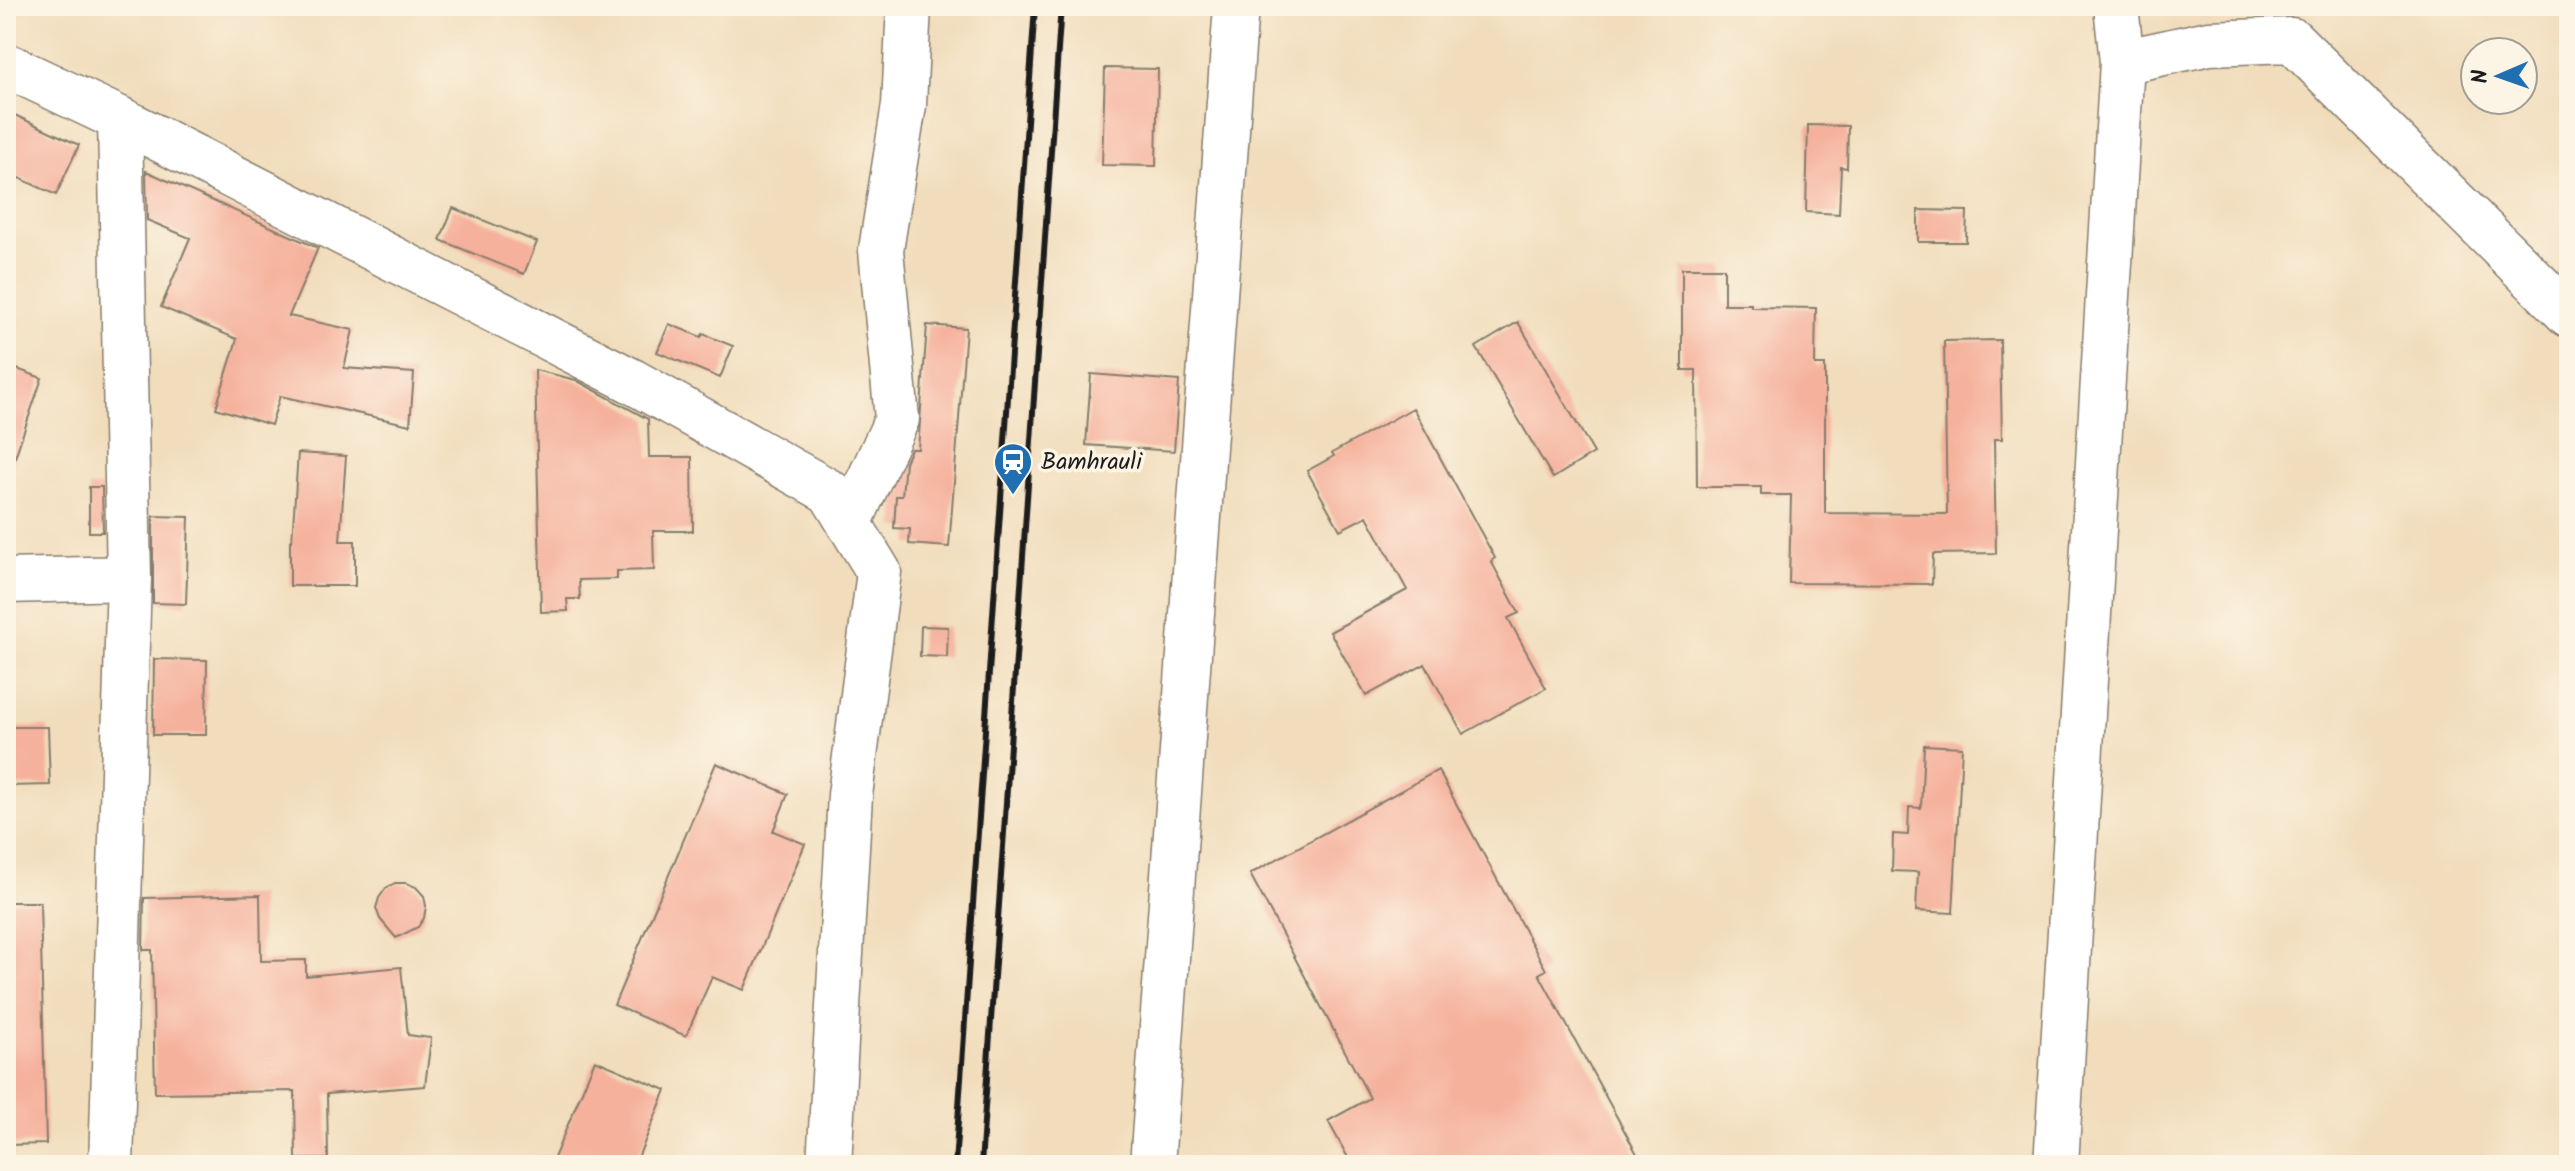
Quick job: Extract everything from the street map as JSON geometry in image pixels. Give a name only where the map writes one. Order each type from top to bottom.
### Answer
[{"type":"street","points":[[849,524],[897,419],[881,250],[904,105],[909,6]]},
{"type":"street","points":[[1152,1165],[1236,6]]},
{"type":"street","points":[[2056,1165],[2122,62],[2116,6]]},
{"type":"street","points":[[2246,6],[2292,40],[2569,315]]},
{"type":"street","points":[[2122,62],[2209,43],[2292,40]]},
{"type":"street","points":[[6,65],[120,119],[632,381],[830,492],[879,572],[850,795],[829,1165]]},
{"type":"street","points":[[111,1165],[129,578],[120,119]]},
{"type":"street","points":[[6,581],[129,578]]},
{"type":"building","points":[[1105,68],[1158,69],[1156,166],[1102,165]]},
{"type":"building","points":[[6,111],[79,145],[56,195],[6,172]]},
{"type":"building","points":[[1808,125],[1848,126],[1847,168],[1841,167],[1839,214],[1806,212]]},
{"type":"building","points":[[146,171],[318,248],[289,316],[353,330],[344,368],[414,373],[410,425],[280,396],[271,425],[216,408],[237,339],[161,307],[190,238],[147,220]]},
{"type":"building","points":[[453,208],[537,242],[524,274],[440,240]]},
{"type":"building","points":[[1918,210],[1967,211],[1966,242],[1918,242]]},
{"type":"building","points":[[1682,268],[1724,268],[1724,304],[1816,308],[1815,365],[1825,365],[1825,513],[1947,514],[1944,341],[2000,340],[2002,439],[1994,439],[1996,553],[1933,554],[1932,584],[1789,583],[1791,495],[1761,495],[1761,487],[1697,487],[1696,370],[1682,370]]},
{"type":"building","points":[[1518,322],[1594,453],[1553,478],[1476,347]]},
{"type":"building","points":[[669,324],[733,346],[720,378],[657,352]]},
{"type":"building","points":[[927,325],[966,328],[949,547],[909,544],[910,529],[894,528],[896,496],[902,496],[905,462],[911,449],[918,449]]},
{"type":"building","points":[[6,365],[42,378],[11,469],[6,468]]},
{"type":"building","points":[[535,370],[576,380],[648,419],[649,457],[692,457],[693,531],[653,531],[654,570],[617,571],[617,579],[579,580],[580,599],[567,599],[568,611],[541,612]]},
{"type":"building","points":[[1091,374],[1179,381],[1174,451],[1086,445]]},
{"type":"building","points":[[1413,408],[1495,558],[1491,561],[1519,613],[1508,618],[1546,688],[1463,734],[1425,664],[1366,696],[1330,632],[1407,590],[1367,516],[1340,530],[1307,471],[1334,456],[1332,453]]},
{"type":"building","points":[[298,453],[346,456],[340,541],[355,541],[355,586],[290,586],[290,541]]},
{"type":"building","points":[[89,487],[102,487],[103,532],[89,532]]},
{"type":"building","points":[[153,516],[189,517],[186,604],[153,603]]},
{"type":"building","points":[[921,626],[948,627],[947,657],[920,656]]},
{"type":"building","points":[[154,659],[207,660],[206,735],[153,735]]},
{"type":"building","points":[[6,727],[48,727],[50,785],[6,786]]},
{"type":"building","points":[[1924,745],[1962,747],[1953,913],[1916,911],[1918,872],[1892,871],[1893,834],[1908,835],[1909,807],[1921,808]]},
{"type":"building","points":[[716,763],[788,794],[773,831],[805,844],[744,990],[712,977],[686,1036],[614,1005]]},
{"type":"building","points":[[1438,770],[1546,970],[1539,974],[1643,1165],[1352,1165],[1328,1121],[1370,1098],[1250,874]]},
{"type":"building","points":[[395,883],[416,887],[424,896],[426,906],[424,918],[418,927],[396,938],[380,919],[376,908],[386,888]]},
{"type":"building","points":[[260,895],[261,961],[306,960],[306,976],[401,967],[408,1035],[431,1038],[425,1086],[327,1094],[328,1159],[296,1159],[295,1091],[155,1093],[152,950],[143,950],[144,898]]},
{"type":"building","points":[[6,902],[40,902],[46,1144],[6,1145]]},
{"type":"building","points":[[595,1060],[666,1090],[635,1165],[551,1165]]},
{"type":"railway","points":[[955,1165],[1035,6]]},
{"type":"railway","points":[[981,1165],[1061,6]]},
{"type":"place","name":"Bamhrauli","points":[[1013,496]]}]
